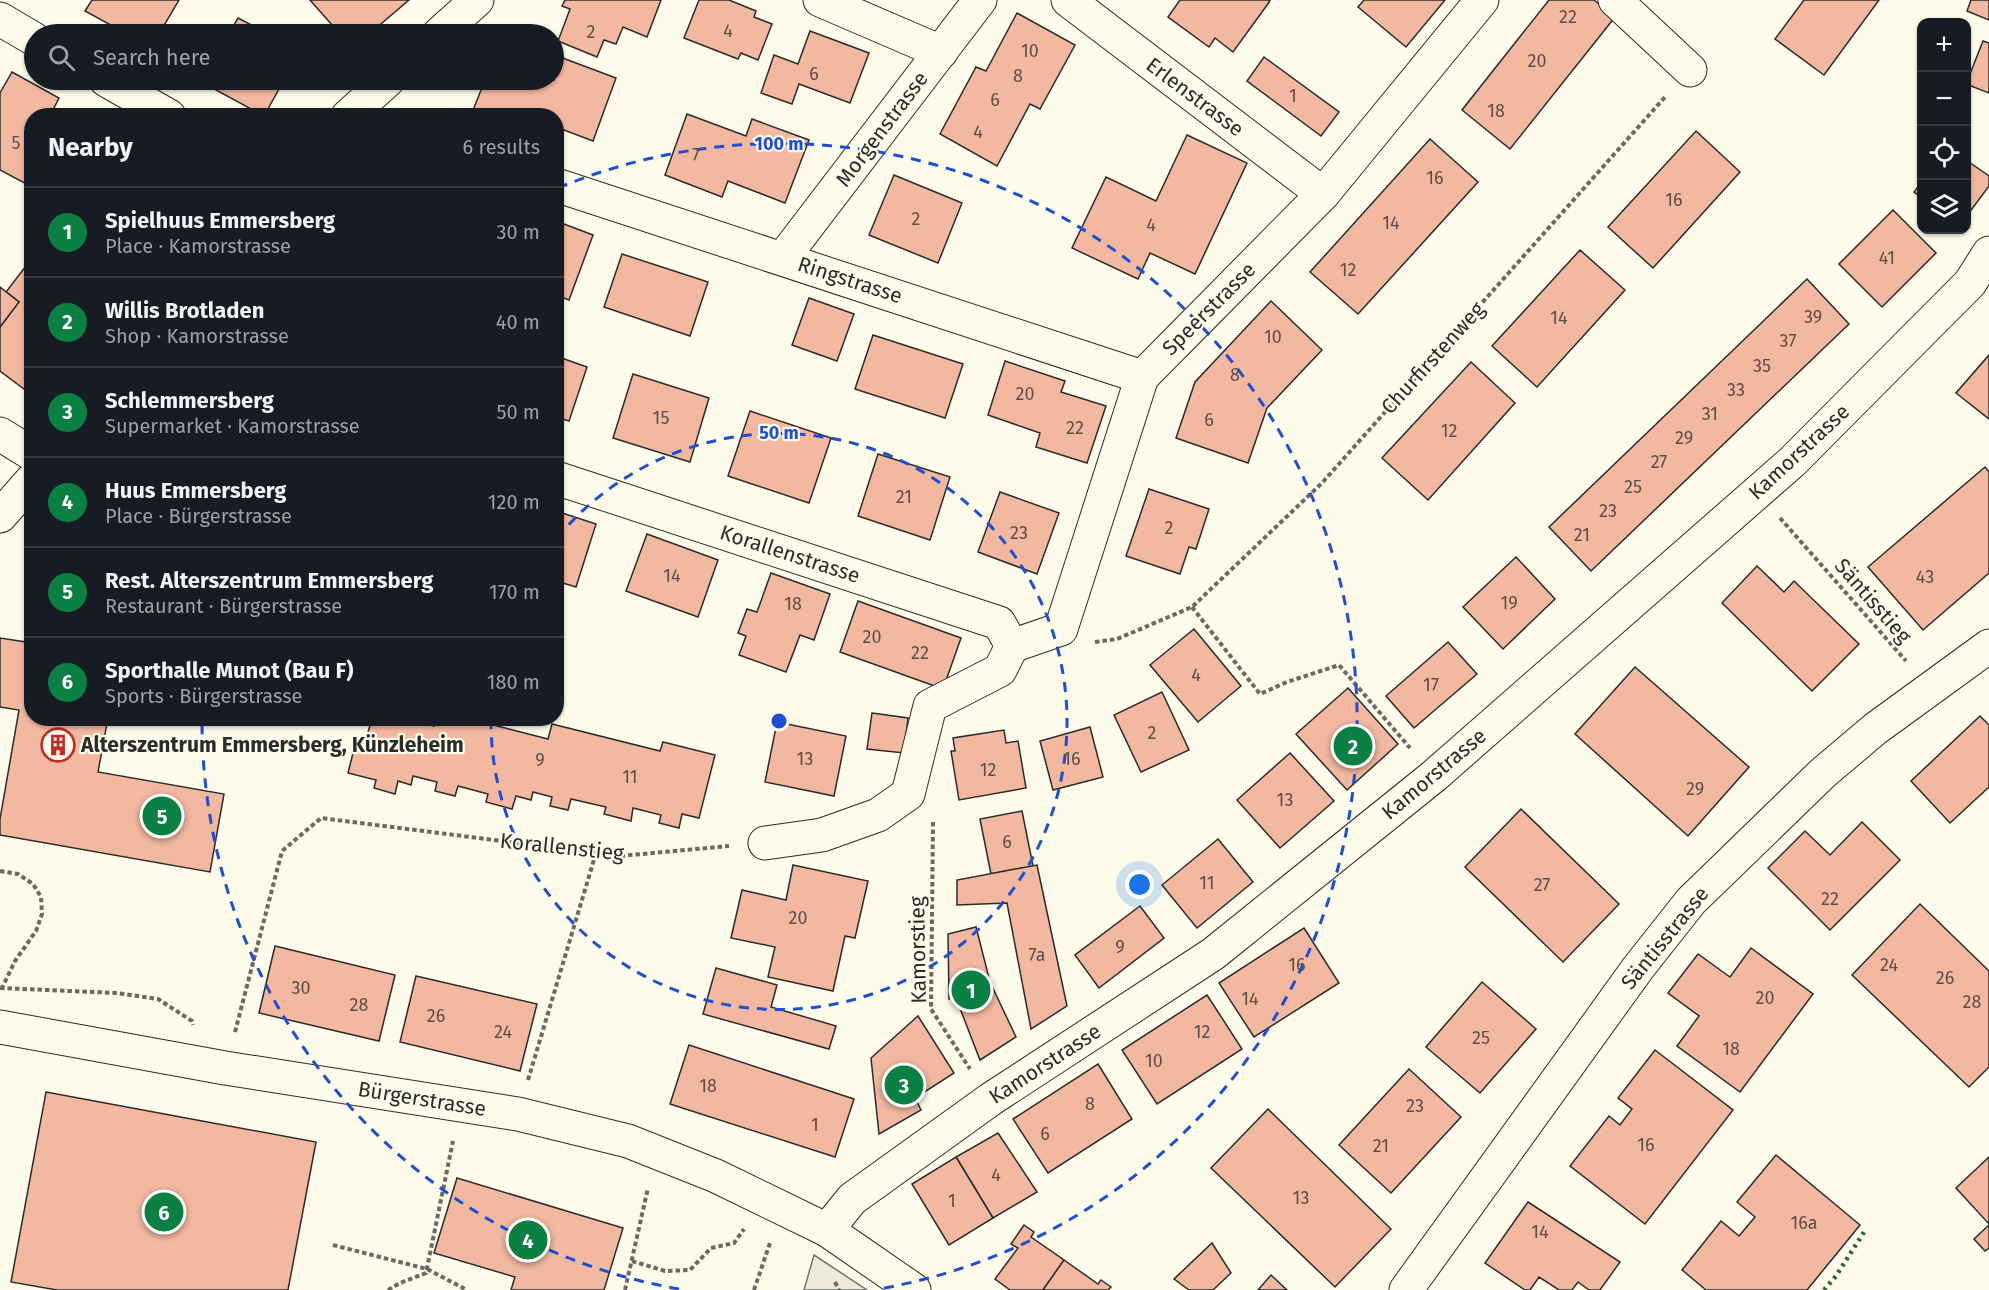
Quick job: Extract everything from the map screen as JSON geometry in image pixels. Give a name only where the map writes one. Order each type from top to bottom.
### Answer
[{"type":"street","points":[[820,0],[940,52]]},
{"type":"street","name":"Morgenstrasse","points":[[783,258],[980,0]]},
{"type":"street","name":"Erlenstrasse","points":[[1068,0],[1323,194]]},
{"type":"street","name":"Speerstrasse","points":[[1061,629],[1142,377],[1323,194],[1482,0]]},
{"type":"street","points":[[1615,0],[1690,70]]},
{"type":"street","points":[[450,24],[475,1]]},
{"type":"street","points":[[0,19],[24,33]]},
{"type":"street","points":[[124,90],[155,108]]},
{"type":"street","points":[[357,108],[377,90]]},
{"type":"street","name":"Ringstrasse","points":[[564,188],[1142,377]]},
{"type":"street","name":"Kamorstrasse","points":[[827,1230],[852,1199],[991,1100],[1213,954],[1434,776],[1793,461],[1970,283],[1989,254]]},
{"type":"street","points":[[0,434],[24,449]]},
{"type":"street","name":"Korallenstrasse","points":[[564,481],[999,623],[1012,646]]},
{"type":"street","points":[[0,516],[24,489]]},
{"type":"street","points":[[765,843],[822,835],[878,815],[908,794],[930,706],[1000,670],[1012,646],[1061,629]]},
{"type":"street","name":"Säntisstrasse","points":[[1406,1290],[1638,968],[1691,901],[1823,773],[1875,729],[1989,646]]},
{"type":"street","name":"Bürgerstrasse","points":[[0,1027],[214,1065],[518,1114],[628,1141],[716,1176],[827,1230]]},
{"type":"street","points":[[827,1230],[914,1290]]},
{"type":"path","name":"Churfirstenweg","points":[[1061,629],[1080,644],[1117,639],[1192,607],[1322,483],[1690,70]]},
{"type":"path","name":"Säntisstieg","points":[[1794,533],[1930,689]]},
{"type":"path","points":[[1192,607],[1260,694],[1287,682],[1340,665],[1434,776]]},
{"type":"path","name":"Kamorstieg","points":[[908,794],[933,817],[930,1009],[991,1100]]},
{"type":"path","name":"Korallenstieg","points":[[214,1065],[282,851],[321,818],[620,856],[765,843]]},
{"type":"path","points":[[518,1114],[596,853]]},
{"type":"path","points":[[0,871],[18,874],[33,884],[41,897],[42,914],[36,931],[15,961],[1,988],[108,992],[158,999],[192,1021],[214,1065]]},
{"type":"path","points":[[388,1290],[426,1273],[460,1105]]},
{"type":"path","points":[[626,1290],[656,1152]]},
{"type":"path","points":[[632,1261],[665,1271],[690,1270],[711,1248],[734,1243],[755,1215],[771,1203]]},
{"type":"path","points":[[754,1290],[771,1203]]},
{"type":"path","points":[[333,1245],[427,1269],[467,1290]]},
{"type":"shaded area","points":[[814,1255],[867,1290],[804,1290]]},
{"type":"building","points":[[92,0],[179,0],[165,24],[109,24],[85,11]]},
{"type":"building","points":[[310,0],[409,0],[381,24],[331,24]]},
{"type":"building","points":[[565,0],[661,0],[647,37],[623,27],[616,44],[604,40],[597,57],[564,43],[564,25],[570,9],[562,6]]},
{"type":"building","points":[[699,0],[729,0],[756,11],[754,17],[772,24],[758,60],[741,53],[738,59],[684,38]]},
{"type":"building","points":[[1180,0],[1270,1],[1233,52],[1215,38],[1209,47],[1168,17]]},
{"type":"building","points":[[1364,0],[1445,0],[1406,47],[1358,7]]},
{"type":"building","points":[[1549,0],[1594,0],[1615,17],[1510,149],[1462,110]]},
{"type":"building","points":[[1804,0],[1879,0],[1824,75],[1775,39]]},
{"type":"building","points":[[1971,0],[1989,0],[1989,20],[1967,11]]},
{"type":"building","points":[[1017,13],[1075,45],[1040,109],[1030,104],[997,166],[940,134],[976,67],[986,71]]},
{"type":"building","points":[[238,18],[250,24],[235,24]]},
{"type":"building","points":[[810,31],[869,53],[850,103],[799,84],[792,104],[761,93],[774,55],[798,64]]},
{"type":"building","points":[[1983,41],[1989,43],[1989,93],[1971,86],[1971,71]]},
{"type":"building","points":[[1264,57],[1339,112],[1321,136],[1247,81]]},
{"type":"building","points":[[564,58],[616,78],[593,141],[564,130],[564,108],[474,108],[481,90],[564,90]]},
{"type":"building","points":[[12,72],[24,79],[24,90],[45,90],[59,98],[54,108],[24,108],[24,183],[0,170],[0,93]]},
{"type":"building","points":[[216,90],[278,90],[268,108],[249,108]]},
{"type":"building","points":[[687,114],[746,136],[752,119],[809,140],[785,203],[728,181],[722,197],[665,175]]},
{"type":"building","points":[[1696,131],[1740,172],[1653,268],[1608,227]]},
{"type":"building","points":[[1187,135],[1247,163],[1195,274],[1150,253],[1138,279],[1072,248],[1106,177],[1156,201]]},
{"type":"building","points":[[1430,139],[1478,182],[1358,314],[1310,272]]},
{"type":"building","points":[[1971,163],[1989,176],[1989,186],[1971,210]]},
{"type":"building","points":[[894,175],[962,203],[938,263],[869,235]]},
{"type":"building","points":[[1893,210],[1936,253],[1882,307],[1839,264]]},
{"type":"building","points":[[564,224],[593,235],[569,300],[564,298]]},
{"type":"building","points":[[1580,250],[1625,290],[1537,387],[1492,346]]},
{"type":"building","points":[[622,254],[708,282],[690,336],[604,307]]},
{"type":"building","points":[[24,268],[24,389],[0,371],[0,327],[19,302],[6,292]]},
{"type":"building","points":[[1807,279],[1849,324],[1591,571],[1549,527]]},
{"type":"building","points":[[0,287],[19,302],[0,327]]},
{"type":"building","points":[[809,298],[854,314],[837,361],[792,345]]},
{"type":"building","points":[[1271,301],[1322,350],[1267,408],[1248,463],[1176,438],[1195,382]]},
{"type":"building","points":[[873,335],[963,364],[945,418],[855,389]]},
{"type":"building","points":[[1989,355],[1989,419],[1956,393]]},
{"type":"building","points":[[564,359],[587,367],[569,421],[564,419]]},
{"type":"building","points":[[1005,361],[1065,381],[1061,392],[1106,406],[1087,463],[1036,447],[1040,433],[988,415]]},
{"type":"building","points":[[1471,362],[1515,403],[1428,500],[1382,458]]},
{"type":"building","points":[[633,374],[709,398],[690,462],[613,438]]},
{"type":"building","points":[[750,411],[831,438],[809,503],[728,476]]},
{"type":"building","points":[[878,454],[950,477],[930,540],[858,516]]},
{"type":"building","points":[[1985,467],[1989,472],[1989,573],[1923,630],[1868,567]]},
{"type":"building","points":[[1149,489],[1209,509],[1196,549],[1189,547],[1180,574],[1126,556]]},
{"type":"building","points":[[1000,492],[1059,513],[1037,574],[978,552]]},
{"type":"building","points":[[564,514],[596,524],[576,587],[564,583]]},
{"type":"building","points":[[647,534],[718,560],[698,617],[626,591]]},
{"type":"building","points":[[1516,557],[1555,599],[1503,649],[1463,607]]},
{"type":"building","points":[[1757,566],[1784,592],[1794,581],[1859,644],[1812,691],[1722,603]]},
{"type":"building","points":[[771,573],[830,594],[814,640],[800,635],[786,672],[739,655],[746,636],[738,633],[747,609],[757,612]]},
{"type":"building","points":[[858,601],[961,638],[943,689],[840,652]]},
{"type":"building","points":[[1194,629],[1241,686],[1198,722],[1150,665]]},
{"type":"building","name":"Alterszentrum Emmersberg, Künzleheim","points":[[0,638],[24,642],[24,726],[107,726],[98,772],[224,794],[210,872],[0,835],[0,819],[19,710],[0,707]]},
{"type":"building","points":[[1448,642],[1477,674],[1414,728],[1386,696]]},
{"type":"building","points":[[1635,667],[1749,767],[1688,836],[1575,734]]},
{"type":"building","points":[[1348,688],[1398,744],[1347,790],[1296,734]]},
{"type":"building","points":[[1162,692],[1189,750],[1141,772],[1114,715]]},
{"type":"building","points":[[872,713],[908,718],[904,753],[867,749]]},
{"type":"building","points":[[1980,716],[1989,725],[1989,787],[1950,823],[1911,781]]},
{"type":"building","points":[[777,722],[846,736],[834,796],[765,782]]},
{"type":"building","points":[[370,726],[497,726],[548,739],[551,726],[560,726],[660,751],[663,742],[715,755],[699,818],[682,814],[679,828],[659,823],[661,815],[633,808],[631,821],[604,814],[606,807],[571,799],[568,810],[550,806],[552,797],[533,792],[531,800],[516,796],[512,809],[486,802],[488,794],[458,786],[455,796],[435,791],[437,782],[413,776],[411,785],[398,781],[395,794],[374,788],[376,780],[348,773],[356,741],[365,743]]},
{"type":"building","points":[[1090,727],[1103,777],[1053,790],[1040,741]]},
{"type":"building","points":[[1004,730],[1006,743],[1018,741],[1026,788],[959,800],[951,751],[955,751],[953,738]]},
{"type":"building","points":[[1290,753],[1334,801],[1280,848],[1237,800]]},
{"type":"building","points":[[1521,809],[1619,904],[1563,962],[1465,867]]},
{"type":"building","points":[[1022,811],[1033,866],[991,874],[980,819]]},
{"type":"building","points":[[1862,822],[1900,860],[1830,930],[1768,868],[1805,831],[1830,855]]},
{"type":"building","points":[[1218,839],[1253,882],[1197,928],[1162,885]]},
{"type":"building","points":[[793,865],[868,881],[855,938],[845,936],[833,991],[768,977],[775,947],[731,938],[742,890],[786,900]]},
{"type":"building","points":[[1037,865],[1067,1006],[1031,1029],[1007,903],[957,905],[957,880]]},
{"type":"building","points":[[1920,904],[1989,971],[1989,1067],[1969,1087],[1852,975]]},
{"type":"building","points":[[1140,906],[1164,938],[1099,988],[1075,955]]},
{"type":"building","points":[[976,927],[990,982],[1016,1037],[980,1060],[956,998],[949,999],[948,934]]},
{"type":"building","points":[[1304,928],[1339,983],[1254,1037],[1219,983]]},
{"type":"building","points":[[275,946],[395,975],[379,1041],[259,1013]]},
{"type":"building","points":[[1751,948],[1813,994],[1740,1092],[1677,1046],[1699,1016],[1668,993],[1698,954],[1730,977]]},
{"type":"building","points":[[716,968],[777,985],[771,1007],[836,1026],[829,1049],[703,1014]]},
{"type":"building","points":[[416,976],[537,1004],[520,1071],[400,1042]]},
{"type":"building","points":[[1482,982],[1536,1029],[1480,1093],[1426,1047]]},
{"type":"building","points":[[1207,995],[1242,1049],[1157,1104],[1122,1050]]},
{"type":"building","points":[[918,1016],[954,1073],[915,1098],[921,1110],[879,1134],[871,1058]]},
{"type":"building","points":[[689,1045],[854,1099],[835,1157],[670,1104]]},
{"type":"building","points":[[1655,1050],[1733,1110],[1645,1224],[1570,1166],[1609,1116],[1620,1125],[1632,1109],[1618,1098]]},
{"type":"building","points":[[1098,1064],[1132,1119],[1048,1173],[1013,1119]]},
{"type":"building","points":[[1409,1069],[1461,1117],[1391,1193],[1339,1145]]},
{"type":"building","points":[[46,1092],[316,1142],[288,1290],[57,1290],[11,1282]]},
{"type":"building","points":[[1268,1109],[1391,1229],[1335,1287],[1211,1168]]},
{"type":"building","points":[[998,1133],[1037,1192],[993,1218],[956,1157]]},
{"type":"building","points":[[1776,1155],[1860,1225],[1807,1290],[1706,1290],[1682,1270],[1721,1221],[1739,1236],[1755,1217],[1737,1202]]},
{"type":"building","points":[[956,1157],[993,1218],[949,1245],[912,1184]]},
{"type":"building","points":[[1989,1157],[1989,1224],[1956,1188]]},
{"type":"building","points":[[457,1178],[623,1228],[604,1290],[511,1290],[515,1277],[434,1253]]},
{"type":"building","points":[[1528,1202],[1620,1262],[1600,1290],[1589,1290],[1578,1282],[1572,1290],[1559,1290],[1539,1277],[1530,1290],[1525,1290],[1485,1263]]},
{"type":"building","points":[[1024,1225],[1034,1232],[1031,1237],[1064,1260],[1043,1290],[1010,1290],[995,1279],[1018,1248],[1011,1244]]},
{"type":"building","points":[[1989,1225],[1989,1248],[1985,1251],[1974,1239]]},
{"type":"building","points":[[1212,1243],[1231,1273],[1213,1290],[1189,1290],[1174,1279]]},
{"type":"building","points":[[1064,1260],[1098,1284],[1101,1280],[1111,1287],[1108,1290],[1043,1290]]},
{"type":"building","points":[[1271,1275],[1287,1290],[1258,1290]]},
{"type":"hedge","points":[[1824,1290],[1836,1276],[1866,1229]]},
{"type":"place","name":"Alterszentrum Emmersberg, Künzleheim","points":[[58,745]]},
{"type":"place","name":"Willis Brotladen","points":[[1353,746]]},
{"type":"place","name":"Rest. Alterszentrum Emmersberg","points":[[162,816]]},
{"type":"place","name":"Spielhuus Emmersberg","points":[[971,990]]},
{"type":"place","name":"Schlemmersberg","points":[[904,1085]]},
{"type":"place","name":"Sporthalle Munot (Bau F)","points":[[164,1212]]},
{"type":"place","name":"Huus Emmersberg","points":[[528,1240]]}]
